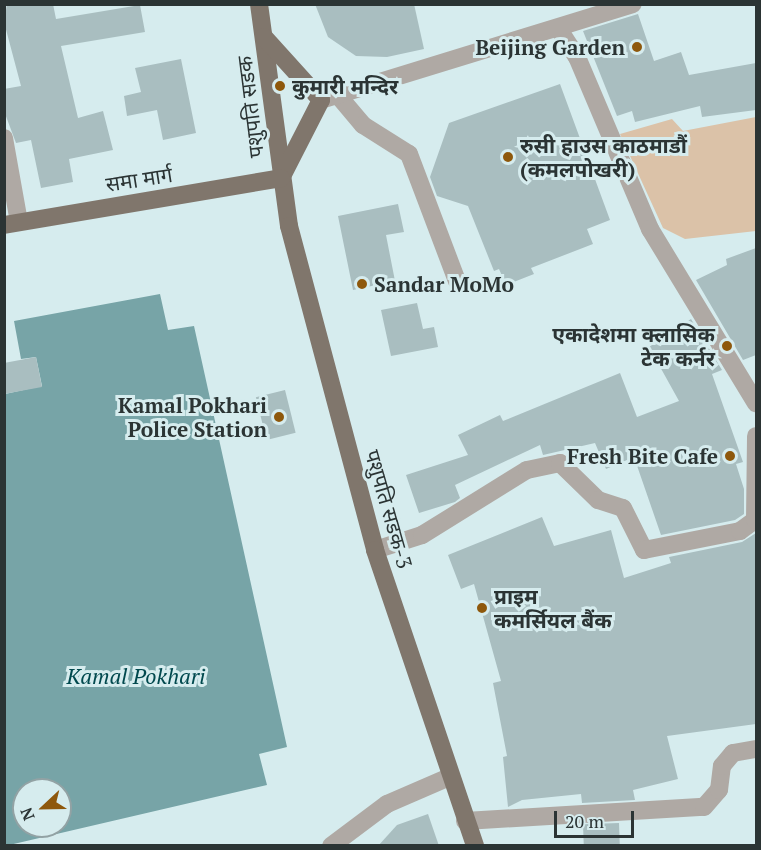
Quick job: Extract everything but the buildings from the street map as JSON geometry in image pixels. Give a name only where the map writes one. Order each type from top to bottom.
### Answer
[{"type":"main road","name":"पशुपति सडक","points":[[259,4],[281,178]]},
{"type":"main road","name":"पशुपति सडक","points":[[264,37],[329,97],[281,178]]},
{"type":"main road","name":"समा मार्ग","points":[[12,224],[281,178]]},
{"type":"main road","name":"पशुपति सडक-3","points":[[281,178],[375,550],[449,777],[475,846]]},
{"type":"street","points":[[329,97],[633,4]]},
{"type":"street","points":[[558,28],[577,57],[650,230],[756,403]]},
{"type":"street","points":[[329,97],[363,125],[408,154],[457,281]]},
{"type":"street","points":[[4,138],[12,224]]},
{"type":"street","points":[[375,550],[422,535],[528,470],[560,463],[598,500],[623,508],[644,550],[740,531],[755,520],[756,436]]},
{"type":"street","points":[[465,821],[704,807],[719,789],[722,766],[733,753],[756,749]]},
{"type":"street","points":[[335,845],[387,804],[449,777]]},
{"type":"shaded area","points":[[756,117],[756,231],[685,239],[663,228],[620,134],[672,119],[683,131]]},
{"type":"water","name":"Kamal Pokhari","points":[[160,294],[168,330],[194,326],[287,747],[259,754],[267,785],[72,830],[72,778],[12,778],[12,838],[39,838],[5,846],[5,394],[42,386],[36,357],[21,359],[14,321]]},
{"type":"place","name":"Beijing Garden","points":[[637,47]]},
{"type":"place","name":"कुमारी मन्दिर","points":[[280,86]]},
{"type":"place","name":"रुसी हाउस काठमाडौं (कमलपोखरी)","points":[[508,157]]},
{"type":"place","name":"Sandar MoMo","points":[[362,284]]},
{"type":"place","name":"एकादेशमा क्लासिक टेक कर्नर","points":[[727,346]]},
{"type":"place","name":"Kamal Pokhari Police Station","points":[[279,417]]},
{"type":"place","name":"Fresh Bite Cafe","points":[[730,456]]},
{"type":"place","name":"प्राइम कमर्सियल बैंक","points":[[482,608]]}]
